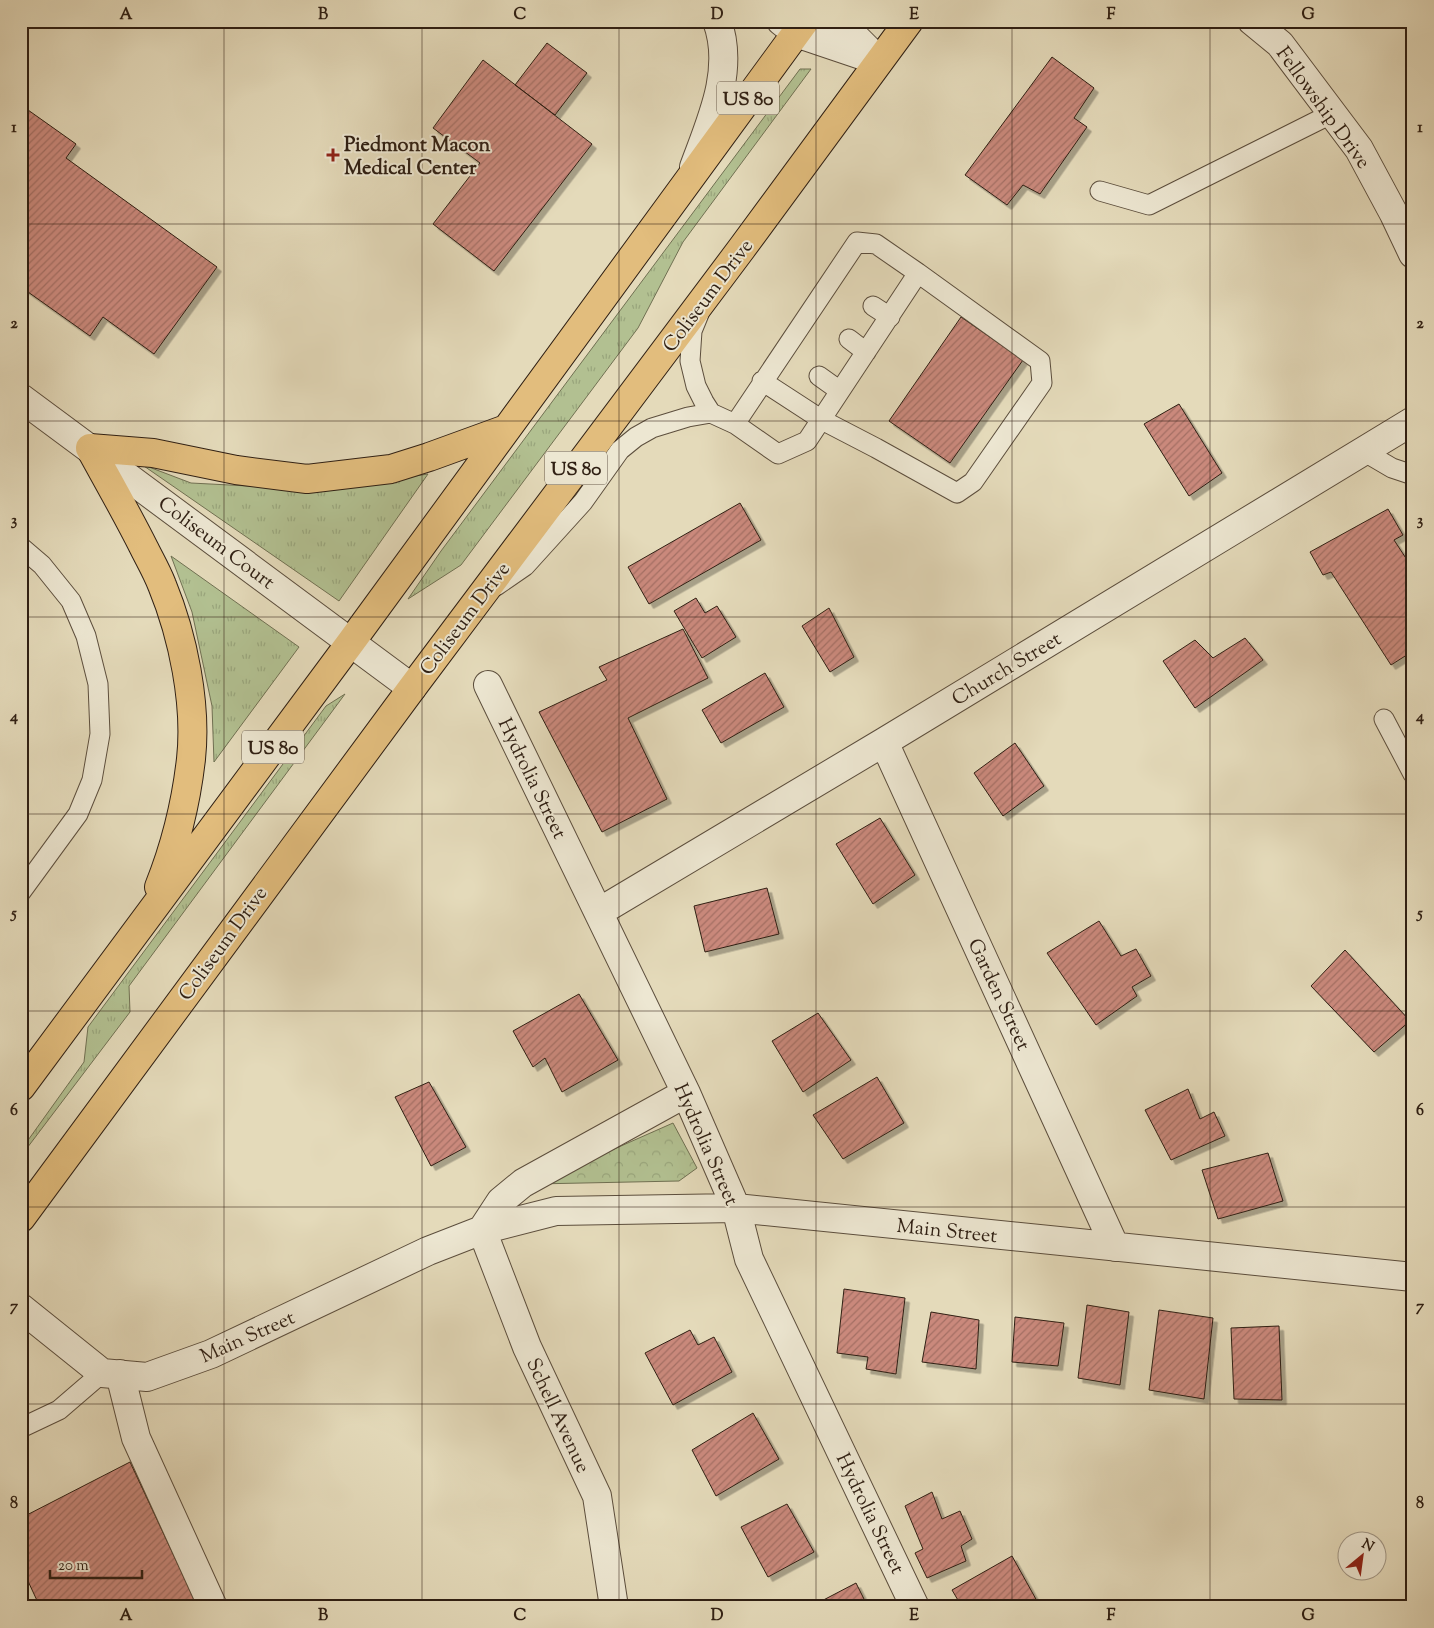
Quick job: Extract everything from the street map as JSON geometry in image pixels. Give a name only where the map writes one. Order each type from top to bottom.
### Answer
[{"type":"main road","name":"Coliseum Drive","points":[[21,1218],[477,600],[705,299],[909,21]]},
{"type":"main road","name":"US 80","points":[[21,1087],[351,642],[692,174],[794,25]]},
{"type":"main road","points":[[90,448],[153,453],[236,470],[307,479],[395,468],[506,429]]},
{"type":"main road","points":[[90,448],[131,521],[162,584],[179,635],[191,699],[191,758],[184,803],[167,868],[149,914]]},
{"type":"street","points":[[692,174],[715,112],[724,68],[720,30],[717,21]]},
{"type":"street","points":[[839,21],[880,61]]},
{"type":"street","name":"Fellowship Drive","points":[[1252,21],[1280,44],[1359,149],[1413,254]]},
{"type":"street","points":[[794,25],[880,61]]},
{"type":"street","name":"Coliseum Court","points":[[21,398],[412,688]]},
{"type":"street","name":"Church Street","points":[[599,912],[884,742],[1413,421]]},
{"type":"street","name":"Hydrolia Street","points":[[488,685],[686,1093],[736,1208],[749,1259],[915,1607]]},
{"type":"street","name":"Garden Street","points":[[884,742],[1115,1247]]},
{"type":"street","points":[[482,1230],[501,1201],[523,1183],[686,1093]]},
{"type":"street","name":"Main Street","points":[[111,1373],[146,1377],[211,1354],[428,1251],[482,1230],[556,1211],[736,1208],[1413,1277]]},
{"type":"street","name":"Schell Avenue","points":[[482,1230],[527,1347],[597,1496],[614,1607]]},
{"type":"street","points":[[21,1308],[111,1373],[136,1438],[213,1607]]},
{"type":"lane","points":[[1100,191],[1149,204],[1333,113]]},
{"type":"lane","points":[[734,424],[762,381],[788,354],[839,282],[857,242],[876,244],[1040,361],[1042,383],[973,482],[957,493],[822,420],[762,381]]},
{"type":"lane","points":[[705,299],[692,331],[690,361],[696,386],[711,413],[734,424],[778,454],[807,441],[918,273]]},
{"type":"lane","points":[[873,306],[890,316]]},
{"type":"lane","points":[[848,339],[866,352]]},
{"type":"lane","points":[[819,376],[840,391]]},
{"type":"lane","points":[[477,600],[525,566],[584,502],[620,450],[636,437],[652,428],[688,417],[711,413]]},
{"type":"lane","points":[[1363,451],[1392,468],[1413,475]]},
{"type":"lane","points":[[21,547],[42,566],[71,601],[86,636],[98,684],[100,734],[92,780],[78,814],[21,892]]},
{"type":"lane","points":[[1384,719],[1413,774]]},
{"type":"lane","points":[[21,1428],[59,1410],[111,1373]]},
{"type":"green space","points":[[800,69],[811,69],[683,242],[638,328],[461,565],[408,599],[441,551]]},
{"type":"green space","points":[[141,464],[191,483],[325,490],[428,474],[339,601]]},
{"type":"green space","points":[[171,556],[299,647],[214,762],[212,706],[192,612]]},
{"type":"green space","points":[[345,694],[129,986],[130,1012],[21,1156],[21,1150],[84,1062],[88,1027],[326,706]]},
{"type":"green space","points":[[673,1123],[697,1168],[679,1181],[535,1184]]},
{"type":"building","points":[[547,43],[587,73],[555,115],[515,85]]},
{"type":"building","points":[[1052,57],[1094,88],[1074,118],[1087,127],[1040,194],[1023,185],[1007,205],[965,175]]},
{"type":"building","points":[[483,60],[592,144],[494,271],[433,224],[480,163],[433,128]]},
{"type":"building","points":[[21,105],[76,144],[66,158],[217,267],[154,354],[103,317],[90,336],[21,287]]},
{"type":"building","points":[[961,317],[1023,360],[950,463],[889,421]]},
{"type":"building","points":[[1179,404],[1222,473],[1189,496],[1144,424]]},
{"type":"building","points":[[740,503],[761,540],[649,604],[628,567]]},
{"type":"building","points":[[1388,509],[1403,535],[1394,540],[1413,569],[1413,651],[1391,665],[1331,572],[1323,575],[1310,552]]},
{"type":"building","points":[[696,598],[705,613],[717,606],[736,637],[702,658],[674,611]]},
{"type":"building","points":[[829,608],[854,657],[830,672],[802,626]]},
{"type":"building","points":[[683,629],[708,678],[628,718],[667,799],[602,832],[539,712],[607,680],[599,667]]},
{"type":"building","points":[[1245,638],[1263,660],[1195,708],[1163,661],[1195,640],[1213,658]]},
{"type":"building","points":[[765,673],[784,707],[721,743],[702,710]]},
{"type":"building","points":[[1015,743],[1044,786],[1003,816],[974,773]]},
{"type":"building","points":[[880,818],[915,875],[873,904],[836,844]]},
{"type":"building","points":[[767,888],[779,934],[705,952],[694,906]]},
{"type":"building","points":[[1099,921],[1121,956],[1136,949],[1151,976],[1132,987],[1137,996],[1096,1025],[1047,953]]},
{"type":"building","points":[[1345,950],[1410,1021],[1374,1052],[1311,986]]},
{"type":"building","points":[[579,994],[618,1060],[562,1092],[545,1058],[533,1067],[513,1031]]},
{"type":"building","points":[[818,1013],[851,1060],[803,1092],[772,1041]]},
{"type":"building","points":[[877,1077],[904,1123],[843,1159],[813,1115]]},
{"type":"building","points":[[429,1082],[466,1147],[431,1166],[395,1097]]},
{"type":"building","points":[[1188,1089],[1200,1119],[1214,1112],[1225,1136],[1171,1160],[1145,1110]]},
{"type":"building","points":[[1268,1153],[1283,1201],[1218,1219],[1202,1170]]},
{"type":"building","points":[[844,1289],[905,1298],[896,1374],[866,1369],[868,1357],[837,1353]]},
{"type":"building","points":[[1087,1305],[1129,1312],[1120,1385],[1078,1378]]},
{"type":"building","points":[[1159,1310],[1213,1318],[1204,1399],[1149,1390]]},
{"type":"building","points":[[931,1312],[979,1320],[976,1369],[922,1362]]},
{"type":"building","points":[[1015,1317],[1064,1323],[1058,1366],[1012,1362]]},
{"type":"building","points":[[1279,1326],[1282,1400],[1234,1399],[1231,1328]]},
{"type":"building","points":[[690,1330],[698,1345],[714,1337],[732,1372],[673,1405],[645,1353]]},
{"type":"building","points":[[753,1413],[779,1459],[716,1496],[692,1450]]},
{"type":"building","points":[[130,1462],[198,1607],[40,1607],[21,1566],[21,1518]]},
{"type":"building","points":[[932,1492],[942,1519],[960,1511],[972,1539],[961,1546],[966,1561],[927,1578],[915,1553],[923,1549],[905,1506]]},
{"type":"building","points":[[787,1504],[814,1552],[768,1577],[741,1527]]},
{"type":"building","points":[[1012,1556],[1037,1601],[1028,1607],[962,1607],[952,1590]]},
{"type":"building","points":[[856,1583],[868,1607],[810,1607]]},
{"type":"place","name":"Piedmont Macon Medical Center","points":[[333,155]]}]
